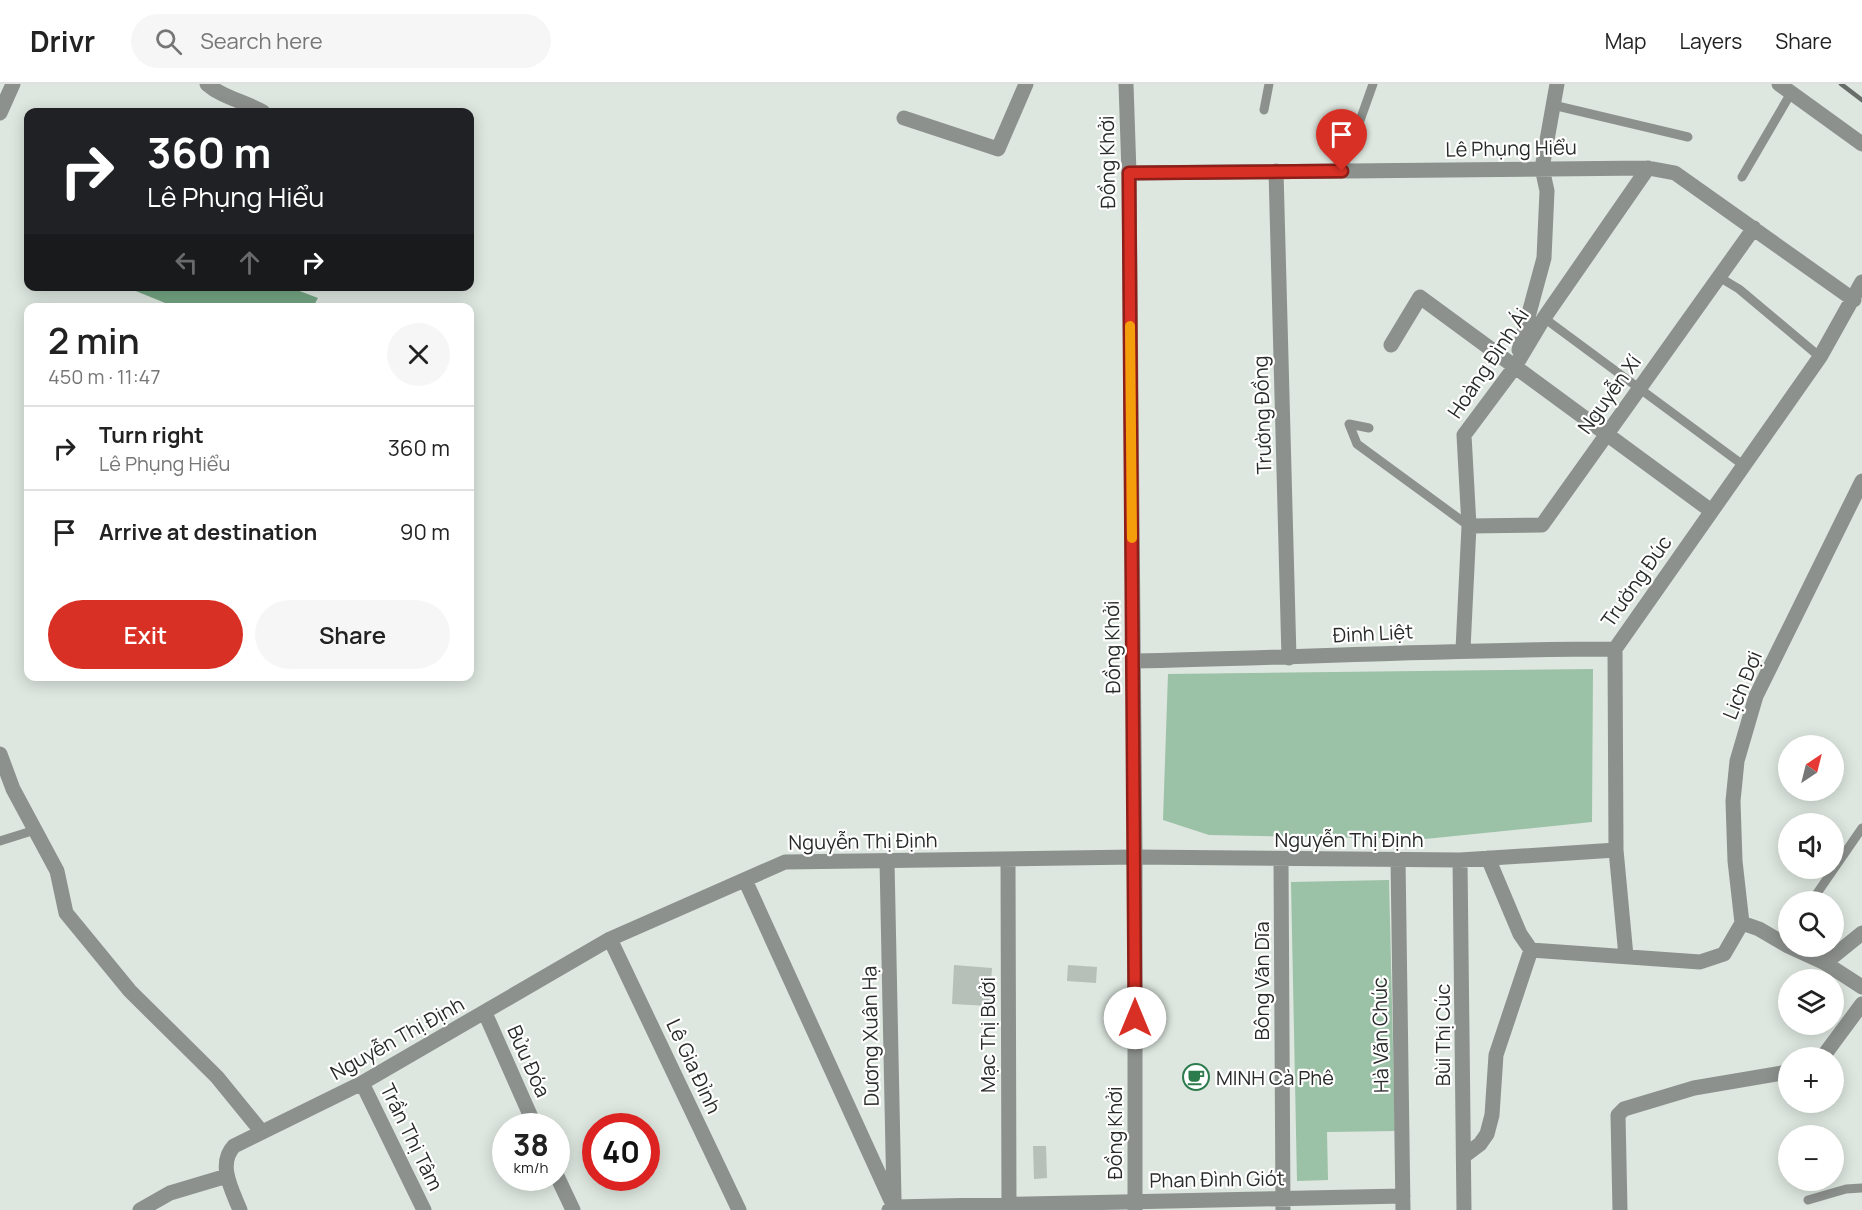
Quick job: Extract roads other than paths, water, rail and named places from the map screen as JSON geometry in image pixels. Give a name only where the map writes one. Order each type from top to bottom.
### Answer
[{"type":"street","points":[[0,113],[13,84]]},
{"type":"street","points":[[207,84],[220,94],[256,108]]},
{"type":"street","points":[[904,118],[998,149],[1026,84]]},
{"type":"street","name":"Đồng Khởi","points":[[1126,84],[1129,173],[1135,857],[1135,1206]]},
{"type":"street","points":[[1514,368],[1544,258],[1547,191],[1542,168],[1557,84]]},
{"type":"street","points":[[1785,88],[1862,144]]},
{"type":"street","name":"Lê Phụng Hiểu","points":[[1129,173],[1648,168],[1675,173],[1854,300]]},
{"type":"street","name":"Hoàng Đình Ái","points":[[1463,650],[1469,526],[1464,435],[1514,368],[1544,318],[1648,168]]},
{"type":"street","name":"Trường Đồng","points":[[1276,171],[1289,658]]},
{"type":"street","name":"Nguyễn Xí","points":[[1469,526],[1542,525],[1754,228]]},
{"type":"street","name":"Trường Đúc","points":[[1626,956],[1616,850],[1614,649],[1820,357],[1854,300],[1862,282]]},
{"type":"street","points":[[1391,345],[1420,297],[1710,510]]},
{"type":"street","name":"Lịch Đợi","points":[[1742,923],[1735,861],[1734,801],[1737,761],[1756,696],[1862,481]]},
{"type":"street","name":"Đinh Liệt","points":[[1133,661],[1289,658],[1463,650],[1614,649]]},
{"type":"street","points":[[0,754],[13,789],[57,871],[66,913],[130,990],[217,1077],[261,1131]]},
{"type":"street","name":"Nguyễn Thị Định","points":[[227,1176],[227,1154],[234,1146],[362,1083],[610,939],[785,862],[1135,857],[1460,860],[1616,850]]},
{"type":"street","points":[[1488,858],[1520,934],[1531,950]]},
{"type":"street","name":"Mạc Thị Bưởi","points":[[1008,859],[1009,1207]]},
{"type":"street","name":"Hà Văn Chúc","points":[[1398,859],[1403,1203]]},
{"type":"street","name":"Bông Văn Dĩa","points":[[1281,860],[1283,1204]]},
{"type":"street","name":"Bùi Thị Cúc","points":[[1460,860],[1464,1210]]},
{"type":"street","name":"Dương Xuân Hạ","points":[[887,861],[893,1209]]},
{"type":"street","points":[[745,880],[893,1209]]},
{"type":"street","points":[[1531,950],[1700,962],[1724,954],[1742,923],[1778,938]]},
{"type":"street","points":[[1825,963],[1862,933]]},
{"type":"street","name":"Lê Gia Đỉnh","points":[[610,939],[739,1210]]},
{"type":"street","points":[[1464,1156],[1480,1144],[1487,1134],[1493,1104],[1496,1055],[1531,950]]},
{"type":"street","points":[[1814,957],[1862,987]]},
{"type":"street","points":[[1830,1047],[1862,1004]]},
{"type":"street","name":"Bửu Đóa","points":[[484,1013],[529,1113]]},
{"type":"street","points":[[1620,1210],[1618,1115],[1629,1106],[1694,1088],[1778,1074]]},
{"type":"street","name":"Trần Thị Tâm","points":[[362,1083],[424,1210]]},
{"type":"street","points":[[140,1210],[170,1193],[227,1176],[240,1210]]},
{"type":"street","points":[[564,1191],[573,1210]]},
{"type":"street","name":"Phan Đình Giót","points":[[893,1209],[1403,1203]]},
{"type":"lane","points":[[1264,110],[1269,84]]},
{"type":"lane","points":[[1342,171],[1373,84]]},
{"type":"lane","points":[[1742,177],[1785,88]]},
{"type":"lane","points":[[1553,105],[1688,137]]},
{"type":"lane","points":[[1719,277],[1739,290],[1820,357]]},
{"type":"lane","points":[[1544,318],[1743,465]]},
{"type":"lane","points":[[1369,428],[1349,424],[1357,444],[1469,526]]},
{"type":"lane","points":[[1819,891],[1862,828]]},
{"type":"lane","points":[[0,842],[35,830]]},
{"type":"lane","points":[[1808,1200],[1846,1189],[1862,1188]]},
{"type":"railway","points":[[1841,84],[1862,100]]},
{"type":"place","name":"MINH Cà Phê","points":[[1196,1077]]}]
